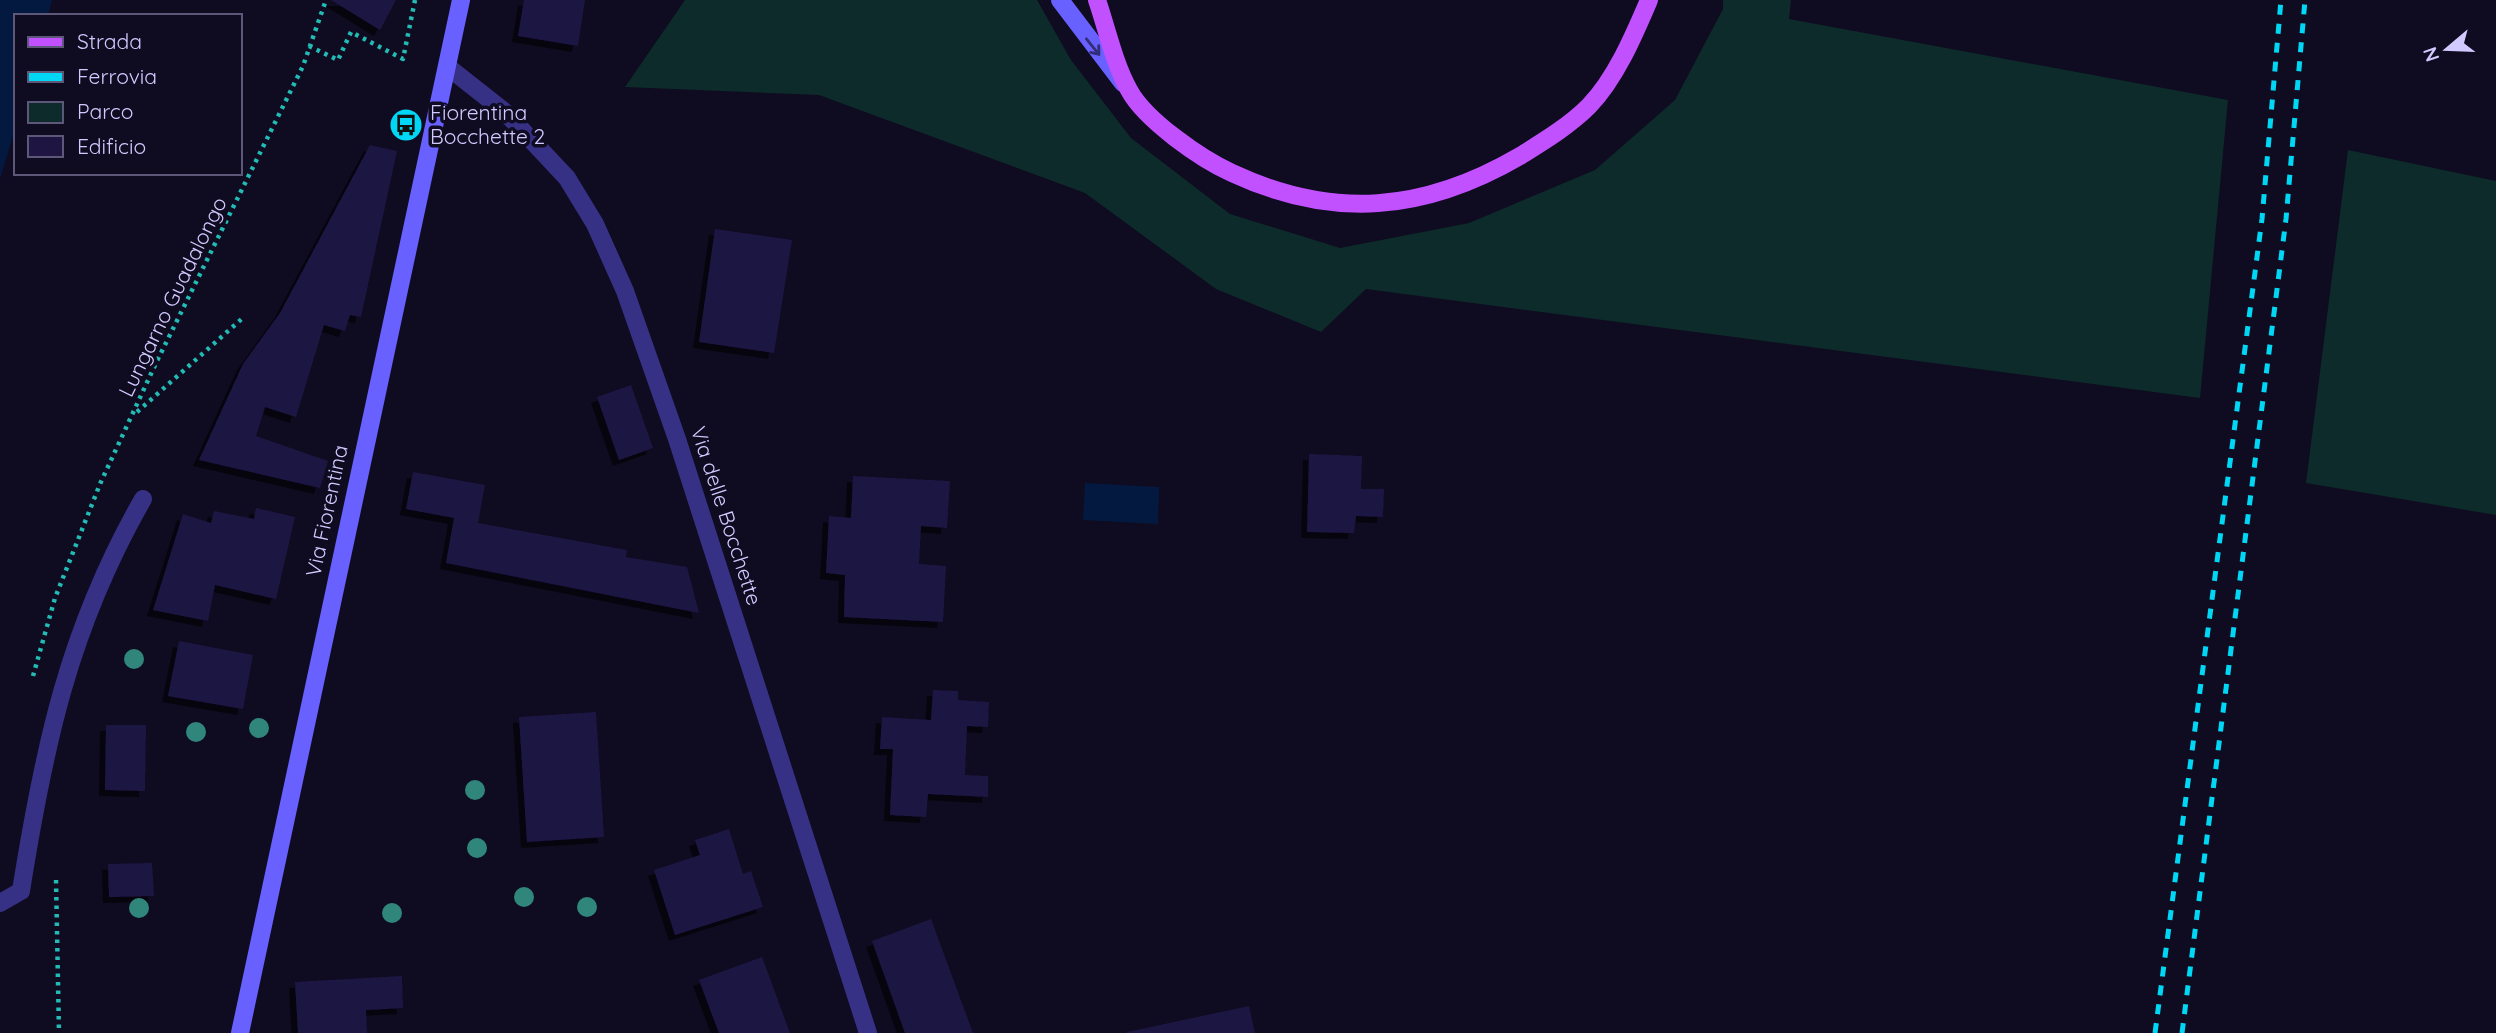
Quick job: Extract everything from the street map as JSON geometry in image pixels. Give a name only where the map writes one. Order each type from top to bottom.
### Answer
[{"type":"main road","name":"Via Fiorentina","points":[[240,1033],[461,0]]},
{"type":"main road","points":[[1059,0],[1129,91],[1178,140],[1211,163],[1256,184],[1335,204],[1395,202],[1450,190],[1480,178],[1564,128],[1590,105],[1611,74],[1649,0]]},
{"type":"main road","points":[[1097,0],[1129,91]]},
{"type":"street","name":"Via delle Bocchette","points":[[448,67],[505,112],[567,178],[595,224],[625,291],[677,439],[868,1033]]},
{"type":"street","points":[[0,903],[21,891],[44,754],[67,670],[103,572],[143,499]]},
{"type":"path","name":"Lungarno Guadalongo","points":[[245,316],[134,415],[156,363],[303,66],[326,0]]},
{"type":"path","points":[[309,46],[338,60],[351,32],[403,58],[415,0]]},
{"type":"path","points":[[56,874],[60,1033]]},
{"type":"green space","points":[[685,0],[1037,0],[1071,60],[1131,138],[1230,214],[1340,248],[1469,223],[1595,170],[1675,100],[1723,9],[1723,0],[1791,0],[1789,19],[2228,100],[2200,398],[1366,289],[1321,332],[1216,289],[1085,193],[819,95],[625,87]]},
{"type":"green space","points":[[2348,150],[2496,181],[2496,515],[2306,483]]},
{"type":"water","points":[[0,0],[52,0],[48,14],[14,14],[14,133],[0,179]]},
{"type":"water","points":[[1085,483],[1159,487],[1158,524],[1083,520]]},
{"type":"building","points":[[331,0],[396,0],[380,30]]},
{"type":"building","points":[[524,0],[585,0],[578,46],[518,36]]},
{"type":"building","points":[[370,145],[397,151],[361,317],[350,315],[345,331],[324,325],[296,417],[265,407],[256,436],[328,461],[320,488],[199,460],[243,364],[280,313]]},
{"type":"building","points":[[715,229],[792,240],[774,353],[699,342]]},
{"type":"building","points":[[631,385],[653,448],[619,460],[597,397]]},
{"type":"building","points":[[1309,454],[1362,456],[1361,489],[1384,489],[1383,517],[1356,516],[1354,533],[1307,532]]},
{"type":"building","points":[[413,472],[485,485],[478,523],[627,550],[626,557],[687,567],[699,613],[446,563],[454,518],[406,509]]},
{"type":"building","points":[[853,476],[950,481],[947,528],[921,526],[919,564],[946,566],[943,622],[844,617],[845,575],[826,573],[829,516],[851,518]]},
{"type":"building","points":[[256,508],[295,517],[276,599],[215,585],[208,621],[153,610],[183,514],[211,523],[214,511],[254,519]]},
{"type":"building","points":[[179,641],[253,655],[243,709],[168,696]]},
{"type":"building","points":[[933,690],[958,691],[958,700],[989,702],[988,727],[967,726],[965,775],[988,776],[988,797],[928,794],[926,817],[890,815],[893,749],[880,749],[882,717],[931,720]]},
{"type":"building","points":[[596,712],[604,837],[527,842],[519,717]]},
{"type":"building","points":[[106,725],[146,725],[145,791],[105,790]]},
{"type":"building","points":[[729,829],[743,874],[751,871],[763,907],[675,935],[654,870],[700,855],[695,840]]},
{"type":"building","points":[[152,863],[154,896],[109,897],[108,864]]},
{"type":"building","points":[[931,919],[973,1033],[905,1033],[872,941]]},
{"type":"building","points":[[762,957],[790,1033],[719,1033],[699,980]]},
{"type":"building","points":[[402,976],[403,1008],[366,1010],[367,1033],[298,1033],[295,982]]},
{"type":"building","points":[[1249,1006],[1255,1033],[1127,1033],[1127,1032]]},
{"type":"railway","points":[[2155,1033],[2262,219],[2281,0]]},
{"type":"railway","points":[[2182,1033],[2286,219],[2305,0]]},
{"type":"place","name":"Fiorentina Bocchette 2","points":[[406,125]]}]
